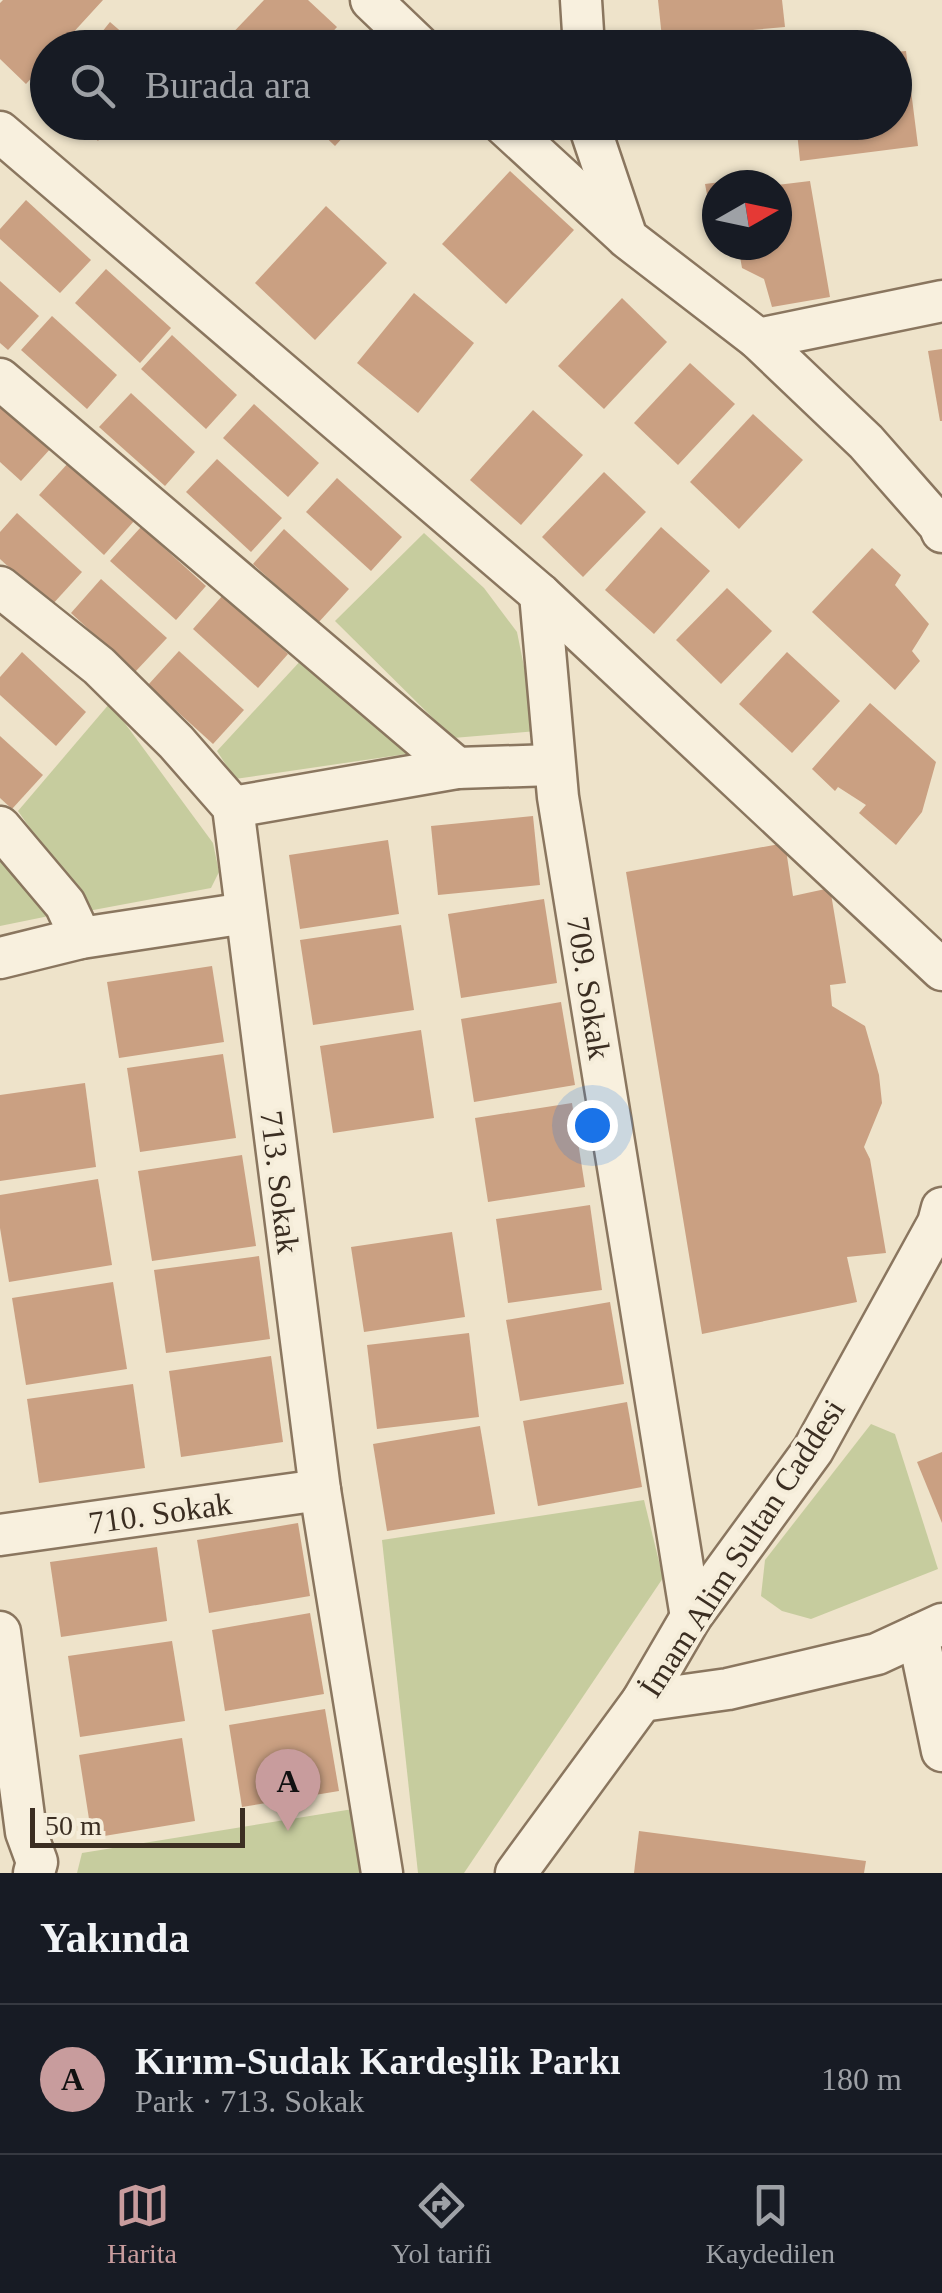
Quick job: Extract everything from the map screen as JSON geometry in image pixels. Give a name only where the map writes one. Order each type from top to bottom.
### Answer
[{"type":"street","points":[[370,0],[402,30]]},
{"type":"street","points":[[581,0],[583,30]]},
{"type":"street","points":[[0,132],[540,594],[942,970]]},
{"type":"street","points":[[521,140],[628,238],[758,339],[866,442],[942,532]]},
{"type":"street","points":[[594,140],[628,238]]},
{"type":"street","points":[[758,339],[942,301]]},
{"type":"street","points":[[0,378],[457,768]]},
{"type":"street","points":[[0,587],[99,666],[176,742],[233,807],[457,768],[553,765]]},
{"type":"street","name":"709. Sokak","points":[[540,594],[553,765],[690,1617]]},
{"type":"street","name":"713. Sokak","points":[[233,807],[320,1490],[382,1873]]},
{"type":"street","points":[[0,827],[65,904],[81,938]]},
{"type":"street","points":[[0,958],[81,938],[246,913]]},
{"type":"street","name":"İmam Alim Sultan Caddesi","points":[[516,1873],[642,1701],[690,1617],[813,1450],[938,1223],[942,1208]]},
{"type":"street","name":"710. Sokak","points":[[0,1535],[320,1490]]},
{"type":"street","points":[[642,1701],[728,1689],[877,1654],[930,1630],[942,1751]]},
{"type":"street","points":[[0,1632],[13,1834],[37,1862],[34,1873]]},
{"type":"green space","points":[[424,533],[484,588],[517,632],[537,731],[453,738],[335,621]]},
{"type":"green space","points":[[304,657],[413,753],[235,779],[217,751]]},
{"type":"green space","points":[[110,703],[213,843],[219,872],[211,888],[88,911],[18,811]]},
{"type":"green space","points":[[0,853],[49,916],[0,926]]},
{"type":"green space","points":[[871,1424],[895,1434],[938,1569],[811,1619],[782,1611],[761,1596],[765,1560]]},
{"type":"green space","points":[[644,1500],[663,1578],[464,1873],[418,1873],[382,1540]]},
{"type":"green space","points":[[353,1809],[365,1873],[77,1873],[82,1853]]},
{"type":"building","points":[[103,0],[76,30],[30,30],[30,80],[26,84],[0,59],[0,3]]},
{"type":"building","points":[[264,0],[308,0],[337,27],[334,30],[235,30]]},
{"type":"building","points":[[658,0],[782,0],[785,27],[661,30]]},
{"type":"building","points":[[110,22],[119,30],[104,30]]},
{"type":"building","points":[[912,98],[918,146],[800,161],[798,140],[912,140]]},
{"type":"building","points":[[510,171],[574,230],[506,304],[442,244]]},
{"type":"building","points":[[810,181],[830,297],[772,307],[764,279],[742,268],[741,260],[792,260],[792,183]]},
{"type":"building","points":[[26,200],[91,260],[60,293],[0,239],[0,229]]},
{"type":"building","points":[[326,206],[387,263],[315,340],[255,283]]},
{"type":"building","points":[[106,269],[171,328],[140,363],[75,303]]},
{"type":"building","points":[[0,281],[39,316],[8,350],[0,343]]},
{"type":"building","points":[[414,293],[474,343],[418,413],[357,363]]},
{"type":"building","points":[[622,298],[667,342],[604,409],[558,366]]},
{"type":"building","points":[[52,316],[117,375],[87,409],[21,350]]},
{"type":"building","points":[[172,335],[237,395],[206,429],[141,369]]},
{"type":"building","points":[[942,349],[942,421],[940,421],[928,351]]},
{"type":"building","points":[[690,363],[735,404],[678,465],[634,423]]},
{"type":"building","points":[[131,393],[195,452],[165,486],[99,427]]},
{"type":"building","points":[[0,399],[52,447],[21,481],[0,462]]},
{"type":"building","points":[[254,404],[319,463],[288,497],[223,438]]},
{"type":"building","points":[[533,410],[583,455],[521,525],[470,480]]},
{"type":"building","points":[[753,414],[803,460],[739,529],[690,482]]},
{"type":"building","points":[[217,459],[282,518],[251,552],[186,492]]},
{"type":"building","points":[[70,461],[135,520],[104,555],[39,495]]},
{"type":"building","points":[[604,472],[646,512],[583,577],[542,537]]},
{"type":"building","points":[[337,478],[402,537],[371,571],[306,512]]},
{"type":"building","points":[[17,513],[82,572],[51,606],[0,559],[0,532]]},
{"type":"building","points":[[141,527],[206,586],[176,620],[110,561]]},
{"type":"building","points":[[661,527],[710,571],[654,634],[605,590]]},
{"type":"building","points":[[284,529],[349,589],[318,623],[253,564]]},
{"type":"building","points":[[872,548],[901,575],[895,585],[929,624],[912,651],[920,661],[895,690],[812,612]]},
{"type":"building","points":[[101,579],[167,638],[135,672],[71,613]]},
{"type":"building","points":[[727,588],[772,631],[721,684],[676,640]]},
{"type":"building","points":[[223,595],[288,654],[258,688],[193,629]]},
{"type":"building","points":[[179,651],[244,710],[213,744],[148,685]]},
{"type":"building","points":[[22,652],[86,712],[56,746],[0,695],[0,677]]},
{"type":"building","points":[[787,652],[840,701],[792,753],[739,704]]},
{"type":"building","points":[[870,703],[936,762],[922,812],[896,845],[859,813],[866,805],[838,787],[835,791],[812,769]]},
{"type":"building","points":[[0,736],[43,775],[12,809],[0,798]]},
{"type":"building","points":[[533,816],[540,885],[438,895],[431,826]]},
{"type":"building","points":[[388,840],[399,914],[300,929],[289,855]]},
{"type":"building","points":[[785,843],[793,896],[830,888],[846,983],[830,985],[832,1006],[865,1026],[879,1075],[882,1103],[864,1147],[870,1159],[886,1253],[847,1257],[857,1302],[702,1334],[626,872]]},
{"type":"building","points":[[544,899],[557,983],[461,998],[448,914]]},
{"type":"building","points":[[401,925],[414,1010],[313,1025],[300,940]]},
{"type":"building","points":[[212,966],[224,1042],[119,1058],[107,982]]},
{"type":"building","points":[[561,1002],[575,1085],[474,1102],[461,1019]]},
{"type":"building","points":[[421,1030],[434,1118],[333,1133],[320,1046]]},
{"type":"building","points":[[223,1054],[236,1138],[140,1152],[127,1068]]},
{"type":"building","points":[[85,1083],[96,1167],[0,1181],[0,1095]]},
{"type":"building","points":[[572,1103],[585,1187],[488,1202],[475,1118]]},
{"type":"building","points":[[242,1155],[256,1246],[152,1261],[138,1171]]},
{"type":"building","points":[[98,1179],[112,1265],[9,1282],[0,1228],[0,1195]]},
{"type":"building","points":[[590,1205],[602,1290],[508,1303],[496,1219]]},
{"type":"building","points":[[452,1232],[465,1317],[364,1332],[351,1247]]},
{"type":"building","points":[[259,1256],[270,1339],[166,1353],[154,1270]]},
{"type":"building","points":[[113,1282],[127,1369],[26,1385],[12,1298]]},
{"type":"building","points":[[610,1302],[624,1384],[520,1401],[506,1320]]},
{"type":"building","points":[[469,1333],[479,1417],[377,1429],[367,1345]]},
{"type":"building","points":[[271,1356],[283,1442],[181,1457],[169,1371]]},
{"type":"building","points":[[133,1384],[145,1468],[39,1483],[27,1399]]},
{"type":"building","points":[[627,1402],[642,1487],[538,1506],[523,1421]]},
{"type":"building","points":[[480,1426],[495,1514],[387,1531],[373,1444]]},
{"type":"building","points":[[942,1452],[942,1523],[917,1462]]},
{"type":"building","points":[[298,1523],[310,1596],[209,1613],[197,1540]]},
{"type":"building","points":[[157,1547],[167,1621],[61,1637],[50,1562]]},
{"type":"building","points":[[310,1613],[324,1694],[225,1711],[212,1630]]},
{"type":"building","points":[[172,1641],[185,1721],[80,1737],[68,1656]]},
{"type":"building","points":[[325,1709],[339,1791],[242,1807],[229,1725]]},
{"type":"building","points":[[182,1738],[195,1821],[92,1838],[79,1755]]},
{"type":"building","points":[[639,1831],[866,1861],[864,1873],[634,1873]]},
{"type":"place","name":"Kırım-Sudak Kardeşlik Parkı","points":[[288,1831]]}]
